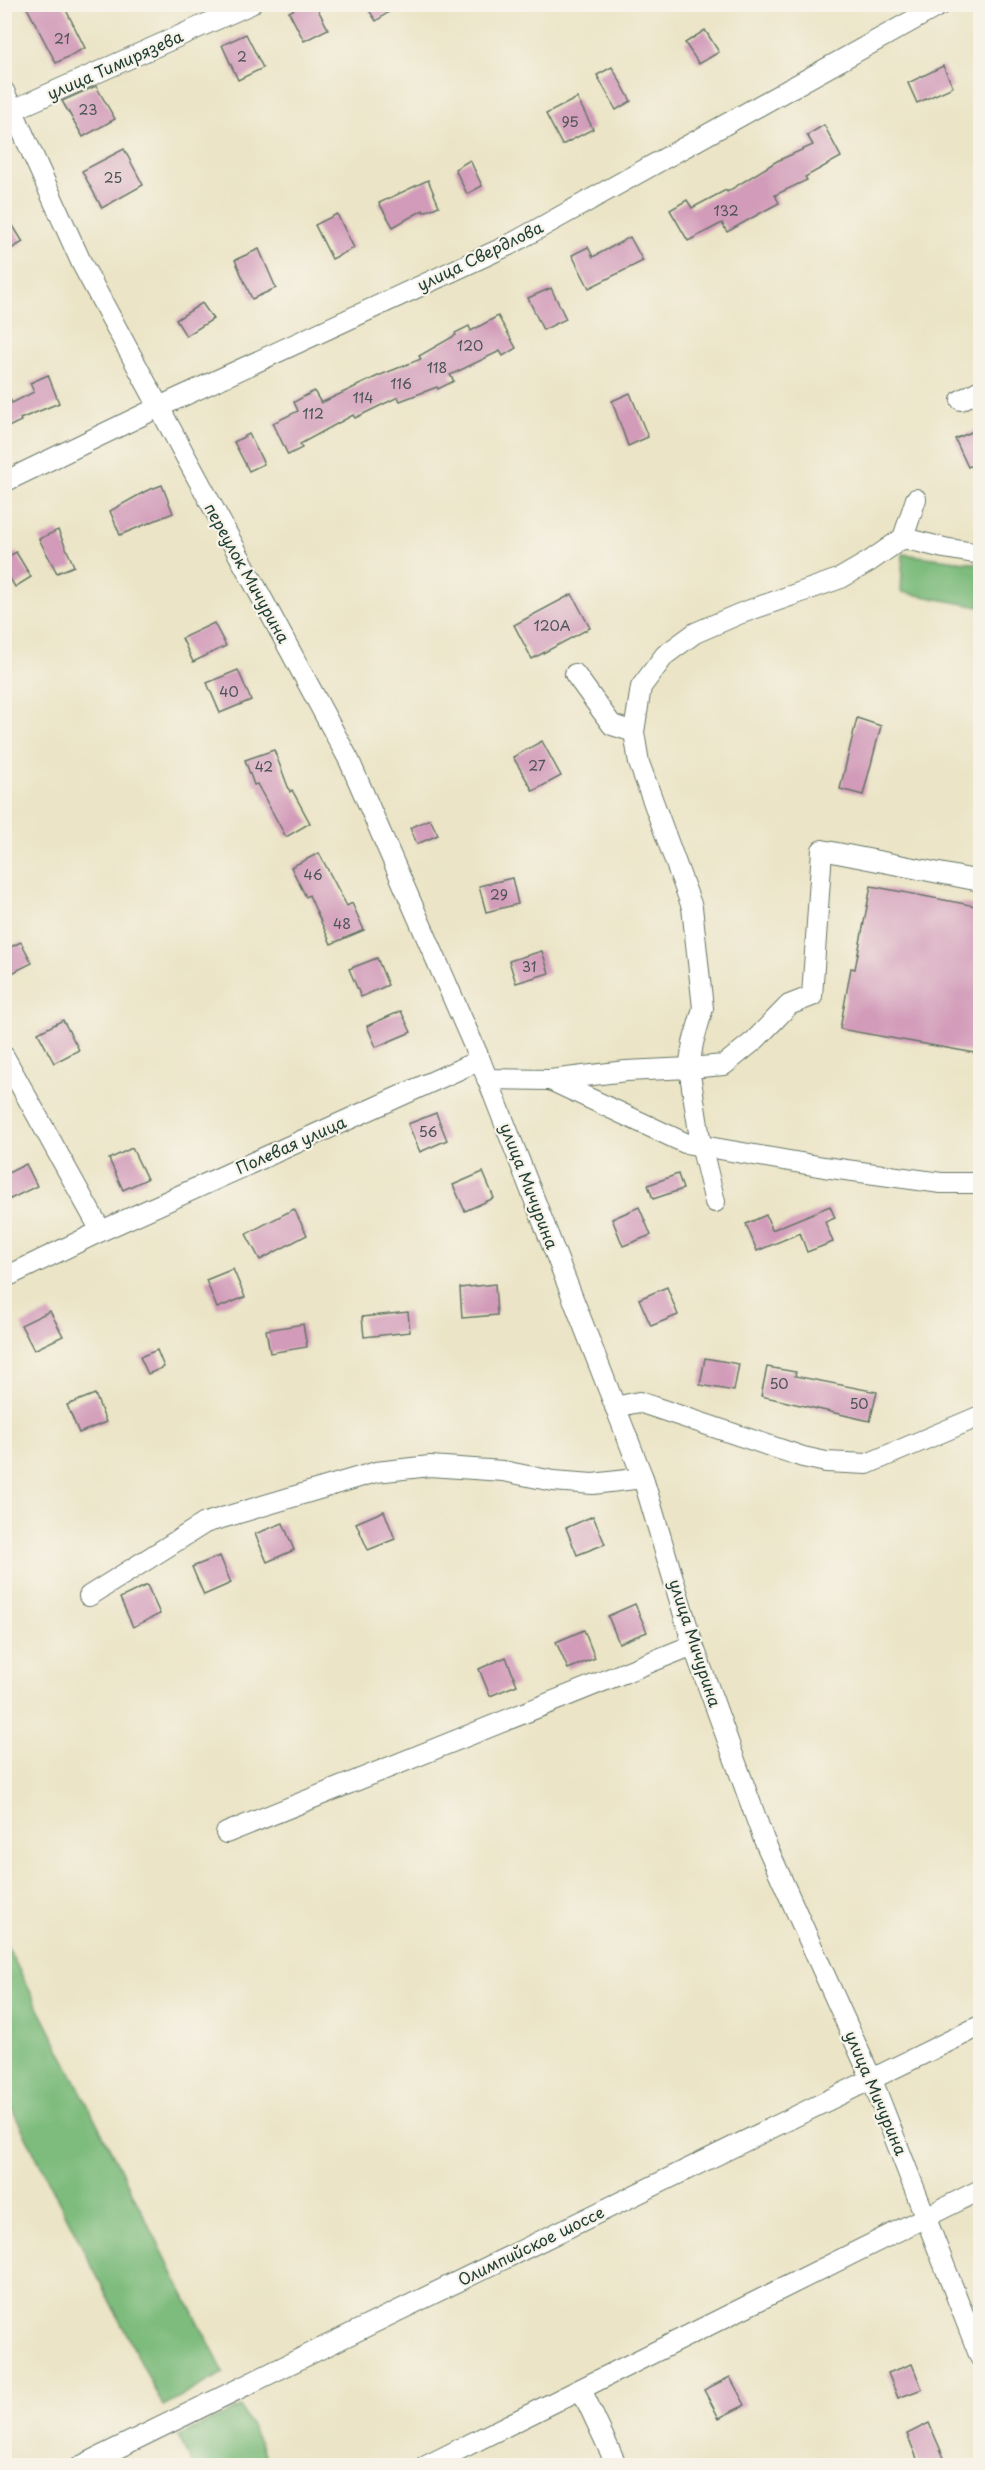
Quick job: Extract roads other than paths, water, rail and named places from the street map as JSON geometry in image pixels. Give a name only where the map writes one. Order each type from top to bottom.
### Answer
[{"type":"street","name":"улица Тимирязева","points":[[13,110],[251,4]]},
{"type":"street","name":"улица Свердлова","points":[[4,482],[509,245],[942,4]]},
{"type":"street","name":"переулок Мичурина","points":[[4,91],[82,264],[349,760],[480,1060]]},
{"type":"street","points":[[961,400],[981,390]]},
{"type":"street","points":[[716,1202],[701,1145],[689,1068],[693,1042],[703,1008],[692,907],[650,799],[639,764],[634,732],[641,687],[665,655],[687,639],[740,614],[841,578],[870,561],[903,538],[916,499]]},
{"type":"street","points":[[903,538],[981,554]]},
{"type":"street","points":[[575,674],[612,725],[634,732]]},
{"type":"street","points":[[487,1079],[550,1080],[626,1071],[724,1065],[755,1040],[789,1005],[812,996],[822,850],[981,881]]},
{"type":"street","points":[[4,1056],[101,1231]]},
{"type":"street","name":"улица Мичурина","points":[[480,1060],[643,1478],[693,1645],[764,1840],[872,2080],[981,2356]]},
{"type":"street","name":"Полевая улица","points":[[4,1278],[101,1231],[480,1060]]},
{"type":"street","points":[[550,1080],[674,1138],[701,1145],[824,1167],[929,1181],[981,1183]]},
{"type":"street","points":[[615,1407],[639,1402],[803,1457],[826,1462],[867,1464],[981,1416]]},
{"type":"street","points":[[89,1596],[204,1523],[376,1472],[430,1466],[503,1471],[553,1481],[593,1484],[643,1478]]},
{"type":"street","points":[[226,1833],[693,1645]]},
{"type":"street","name":"Олимпийское шоссе","points":[[81,2466],[981,2026]]},
{"type":"street","points":[[426,2466],[981,2190]]},
{"type":"street","points":[[581,2389],[617,2466]]}]
